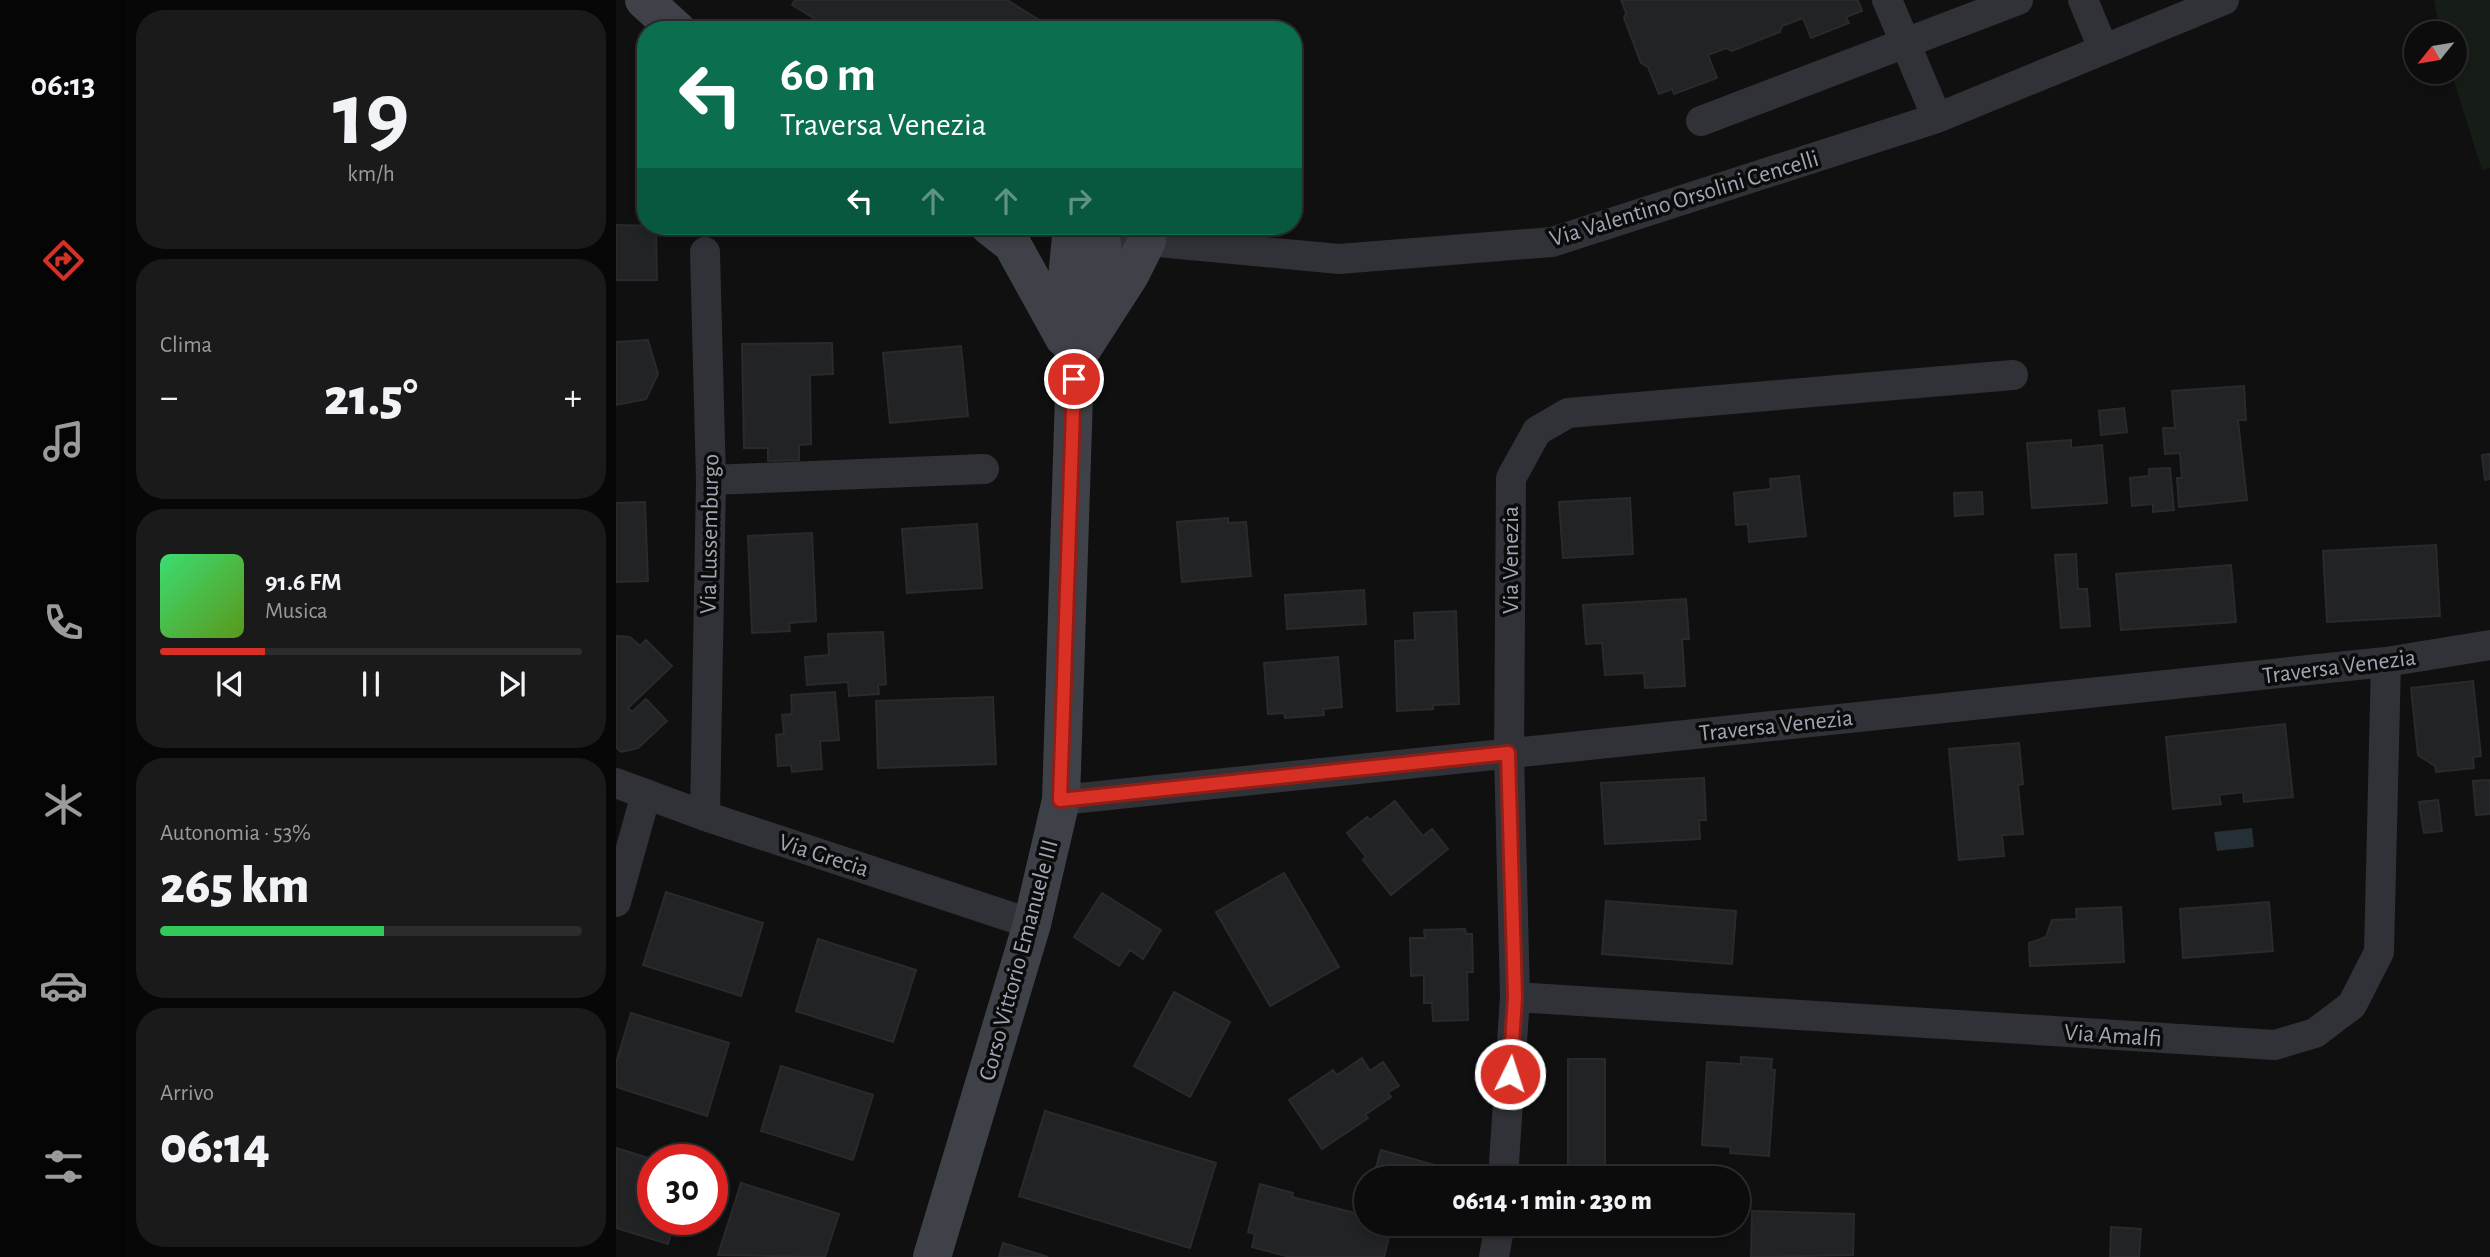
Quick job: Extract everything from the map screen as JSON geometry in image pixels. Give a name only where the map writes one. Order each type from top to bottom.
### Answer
[{"type":"street","points":[[644,0],[667,21]]},
{"type":"street","points":[[1886,0],[1937,118]]},
{"type":"street","points":[[1701,121],[2018,0]]},
{"type":"street","points":[[2083,0],[2102,48]]},
{"type":"street","name":"Via Valentino Orsolini Cencelli","points":[[1118,235],[1147,241],[1339,259],[1552,242],[1937,118],[2224,0]]},
{"type":"street","name":"Corso Vittorio Emanuele III","points":[[1001,235],[1013,244],[1052,311],[1083,346]]},
{"type":"street","name":"Corso Vittorio Emanuele III","points":[[932,1257],[1032,924],[1060,800],[1083,346],[1066,289],[1082,235]]},
{"type":"street","points":[[1083,346],[1130,275],[1147,241]]},
{"type":"street","name":"Via Lussemburgo","points":[[705,252],[711,480],[705,816]]},
{"type":"street","name":"Via Venezia","points":[[1504,1166],[1515,997],[1508,753],[1511,478],[1537,431],[1568,413],[2013,375]]},
{"type":"street","points":[[711,480],[984,469]]},
{"type":"street","name":"Traversa Venezia","points":[[1060,800],[2386,662],[2490,645]]},
{"type":"street","name":"Via Amalfi","points":[[1515,997],[2275,1045],[2315,1033],[2352,1005],[2379,952],[2386,662]]},
{"type":"street","name":"Via Grecia","points":[[616,783],[705,816],[1032,924]]},
{"type":"street","points":[[616,902],[646,794]]},
{"type":"street","points":[[1494,1257],[1498,1236]]},
{"type":"shaded area","points":[[2434,0],[2490,0],[2490,168],[2482,170],[2455,84],[2468,84],[2468,21],[2438,21]]},
{"type":"shaded area","points":[[2252,828],[2254,847],[2217,851],[2214,832]]},
{"type":"building","points":[[795,0],[1007,0],[1041,21],[818,21],[792,5]]},
{"type":"building","points":[[1621,0],[1858,0],[1862,11],[1846,17],[1849,23],[1811,38],[1803,18],[1782,26],[1780,32],[1732,51],[1726,48],[1708,55],[1717,78],[1674,94],[1672,89],[1659,94],[1648,67],[1641,63],[1624,18],[1626,13]]},
{"type":"building","points":[[616,225],[637,226],[637,235],[656,235],[657,280],[616,280]]},
{"type":"building","points":[[648,340],[658,374],[646,399],[616,405],[616,342]]},
{"type":"building","points":[[832,343],[833,374],[810,375],[811,444],[799,445],[799,460],[768,461],[768,448],[744,448],[742,344]]},
{"type":"building","points":[[961,346],[968,416],[890,423],[883,353]]},
{"type":"building","points":[[2244,386],[2246,420],[2238,420],[2247,500],[2179,507],[2177,478],[2182,478],[2180,453],[2165,454],[2163,428],[2175,428],[2172,391]]},
{"type":"building","points":[[2124,408],[2127,432],[2101,435],[2099,411]]},
{"type":"building","points":[[2071,440],[2071,448],[2102,445],[2107,503],[2032,508],[2027,443]]},
{"type":"building","points":[[2490,454],[2490,479],[2485,480],[2482,455]]},
{"type":"building","points":[[2170,468],[2174,510],[2153,512],[2153,504],[2132,506],[2130,478],[2149,476],[2149,469]]},
{"type":"building","points":[[1799,476],[1806,536],[1749,542],[1748,524],[1736,525],[1734,493],[1771,489],[1770,479]]},
{"type":"building","points":[[1982,492],[1983,514],[1955,516],[1954,493]]},
{"type":"building","points":[[1630,498],[1633,554],[1563,558],[1559,502]]},
{"type":"building","points":[[645,502],[648,581],[616,582],[616,503]]},
{"type":"building","points":[[1228,518],[1228,523],[1246,522],[1251,576],[1182,582],[1177,522]]},
{"type":"building","points":[[977,524],[982,588],[907,593],[902,529]]},
{"type":"building","points":[[812,533],[816,621],[789,623],[790,631],[752,633],[748,536]]},
{"type":"building","points":[[2436,545],[2440,616],[2327,622],[2323,551]]},
{"type":"building","points":[[2076,554],[2078,589],[2087,589],[2090,626],[2061,628],[2055,555]]},
{"type":"building","points":[[2231,565],[2236,622],[2121,630],[2116,574]]},
{"type":"building","points":[[1364,590],[1366,624],[1287,629],[1285,595]]},
{"type":"building","points":[[1686,599],[1689,639],[1682,639],[1685,686],[1645,688],[1644,673],[1605,675],[1602,643],[1586,644],[1583,605]]},
{"type":"building","points":[[1456,611],[1459,704],[1397,711],[1395,641],[1415,640],[1414,613]]},
{"type":"building","points":[[883,632],[886,684],[878,685],[879,694],[849,696],[848,682],[807,685],[805,657],[829,655],[828,634]]},
{"type":"building","points":[[616,636],[630,637],[640,646],[646,640],[672,666],[628,708],[632,712],[646,699],[667,721],[638,748],[621,752],[616,747]]},
{"type":"building","points":[[1338,657],[1342,707],[1323,709],[1324,715],[1285,718],[1284,713],[1268,714],[1264,663]]},
{"type":"building","points":[[2473,681],[2481,756],[2473,757],[2474,768],[2436,772],[2435,766],[2418,755],[2411,688]]},
{"type":"building","points":[[835,692],[839,740],[820,741],[822,769],[792,772],[791,765],[778,766],[776,735],[784,734],[782,715],[792,714],[791,695]]},
{"type":"building","points":[[993,697],[996,764],[878,768],[876,701]]},
{"type":"building","points":[[2285,724],[2293,797],[2244,802],[2243,792],[2219,795],[2221,804],[2173,809],[2166,737]]},
{"type":"building","points":[[2019,743],[2023,784],[2018,785],[2023,834],[2002,835],[2004,856],[1959,860],[1949,749]]},
{"type":"building","points":[[1704,778],[1706,820],[1699,820],[1700,839],[1605,844],[1601,783]]},
{"type":"building","points":[[2490,780],[2490,814],[2476,815],[2473,781]]},
{"type":"building","points":[[2438,800],[2442,831],[2424,833],[2419,802]]},
{"type":"building","points":[[1395,801],[1423,836],[1432,829],[1448,849],[1391,895],[1363,860],[1366,857],[1347,833],[1367,817],[1370,820]]},
{"type":"building","points":[[1284,873],[1339,967],[1270,1006],[1216,912]]},
{"type":"building","points":[[666,892],[763,923],[741,996],[643,965]]},
{"type":"building","points":[[1102,893],[1161,930],[1143,959],[1130,950],[1119,966],[1074,937]]},
{"type":"building","points":[[1606,901],[1736,911],[1732,964],[1602,954]]},
{"type":"building","points":[[2269,902],[2273,951],[2183,958],[2180,909]]},
{"type":"building","points":[[2121,907],[2124,962],[2030,966],[2029,943],[2046,937],[2052,920],[2077,919],[2076,909]]},
{"type":"building","points":[[1465,929],[1466,934],[1472,934],[1473,972],[1467,972],[1468,1020],[1433,1021],[1432,1003],[1424,1003],[1424,975],[1411,976],[1410,938],[1425,938],[1424,930]]},
{"type":"building","points":[[818,939],[916,970],[893,1042],[796,1011]]},
{"type":"building","points":[[1174,992],[1230,1022],[1190,1097],[1134,1066]]},
{"type":"building","points":[[631,1013],[729,1043],[707,1116],[616,1087],[616,1063]]},
{"type":"building","points":[[1741,1057],[1772,1059],[1771,1070],[1775,1070],[1769,1156],[1730,1153],[1731,1147],[1702,1145],[1707,1062],[1741,1064]]},
{"type":"building","points":[[1362,1058],[1370,1071],[1383,1062],[1399,1086],[1388,1092],[1391,1097],[1365,1115],[1368,1118],[1322,1149],[1289,1100],[1333,1070],[1337,1075]]},
{"type":"building","points":[[1568,1059],[1605,1059],[1605,1166],[1568,1166]]},
{"type":"building","points":[[781,1066],[873,1095],[853,1160],[761,1131]]},
{"type":"building","points":[[1045,1111],[1216,1163],[1190,1248],[1019,1196]]},
{"type":"building","points":[[616,1148],[637,1154],[637,1234],[616,1228]]},
{"type":"building","points":[[1381,1150],[1438,1166],[1376,1166]]},
{"type":"building","points":[[741,1183],[839,1214],[825,1257],[718,1255],[724,1235],[728,1235],[728,1224]]},
{"type":"building","points":[[1260,1184],[1293,1193],[1292,1197],[1354,1213],[1354,1236],[1389,1236],[1384,1257],[1290,1257],[1252,1247],[1255,1234],[1248,1232]]},
{"type":"building","points":[[1752,1211],[1854,1214],[1853,1255],[1751,1257]]},
{"type":"building","points":[[2111,1227],[2141,1229],[2139,1257],[2110,1257]]},
{"type":"building","points":[[639,1235],[671,1235],[668,1244]]},
{"type":"building","points":[[1003,1243],[1048,1257],[999,1257]]},
{"type":"route","points":[[1074,379],[1060,800],[1508,753],[1515,997],[1510,1074]]}]
